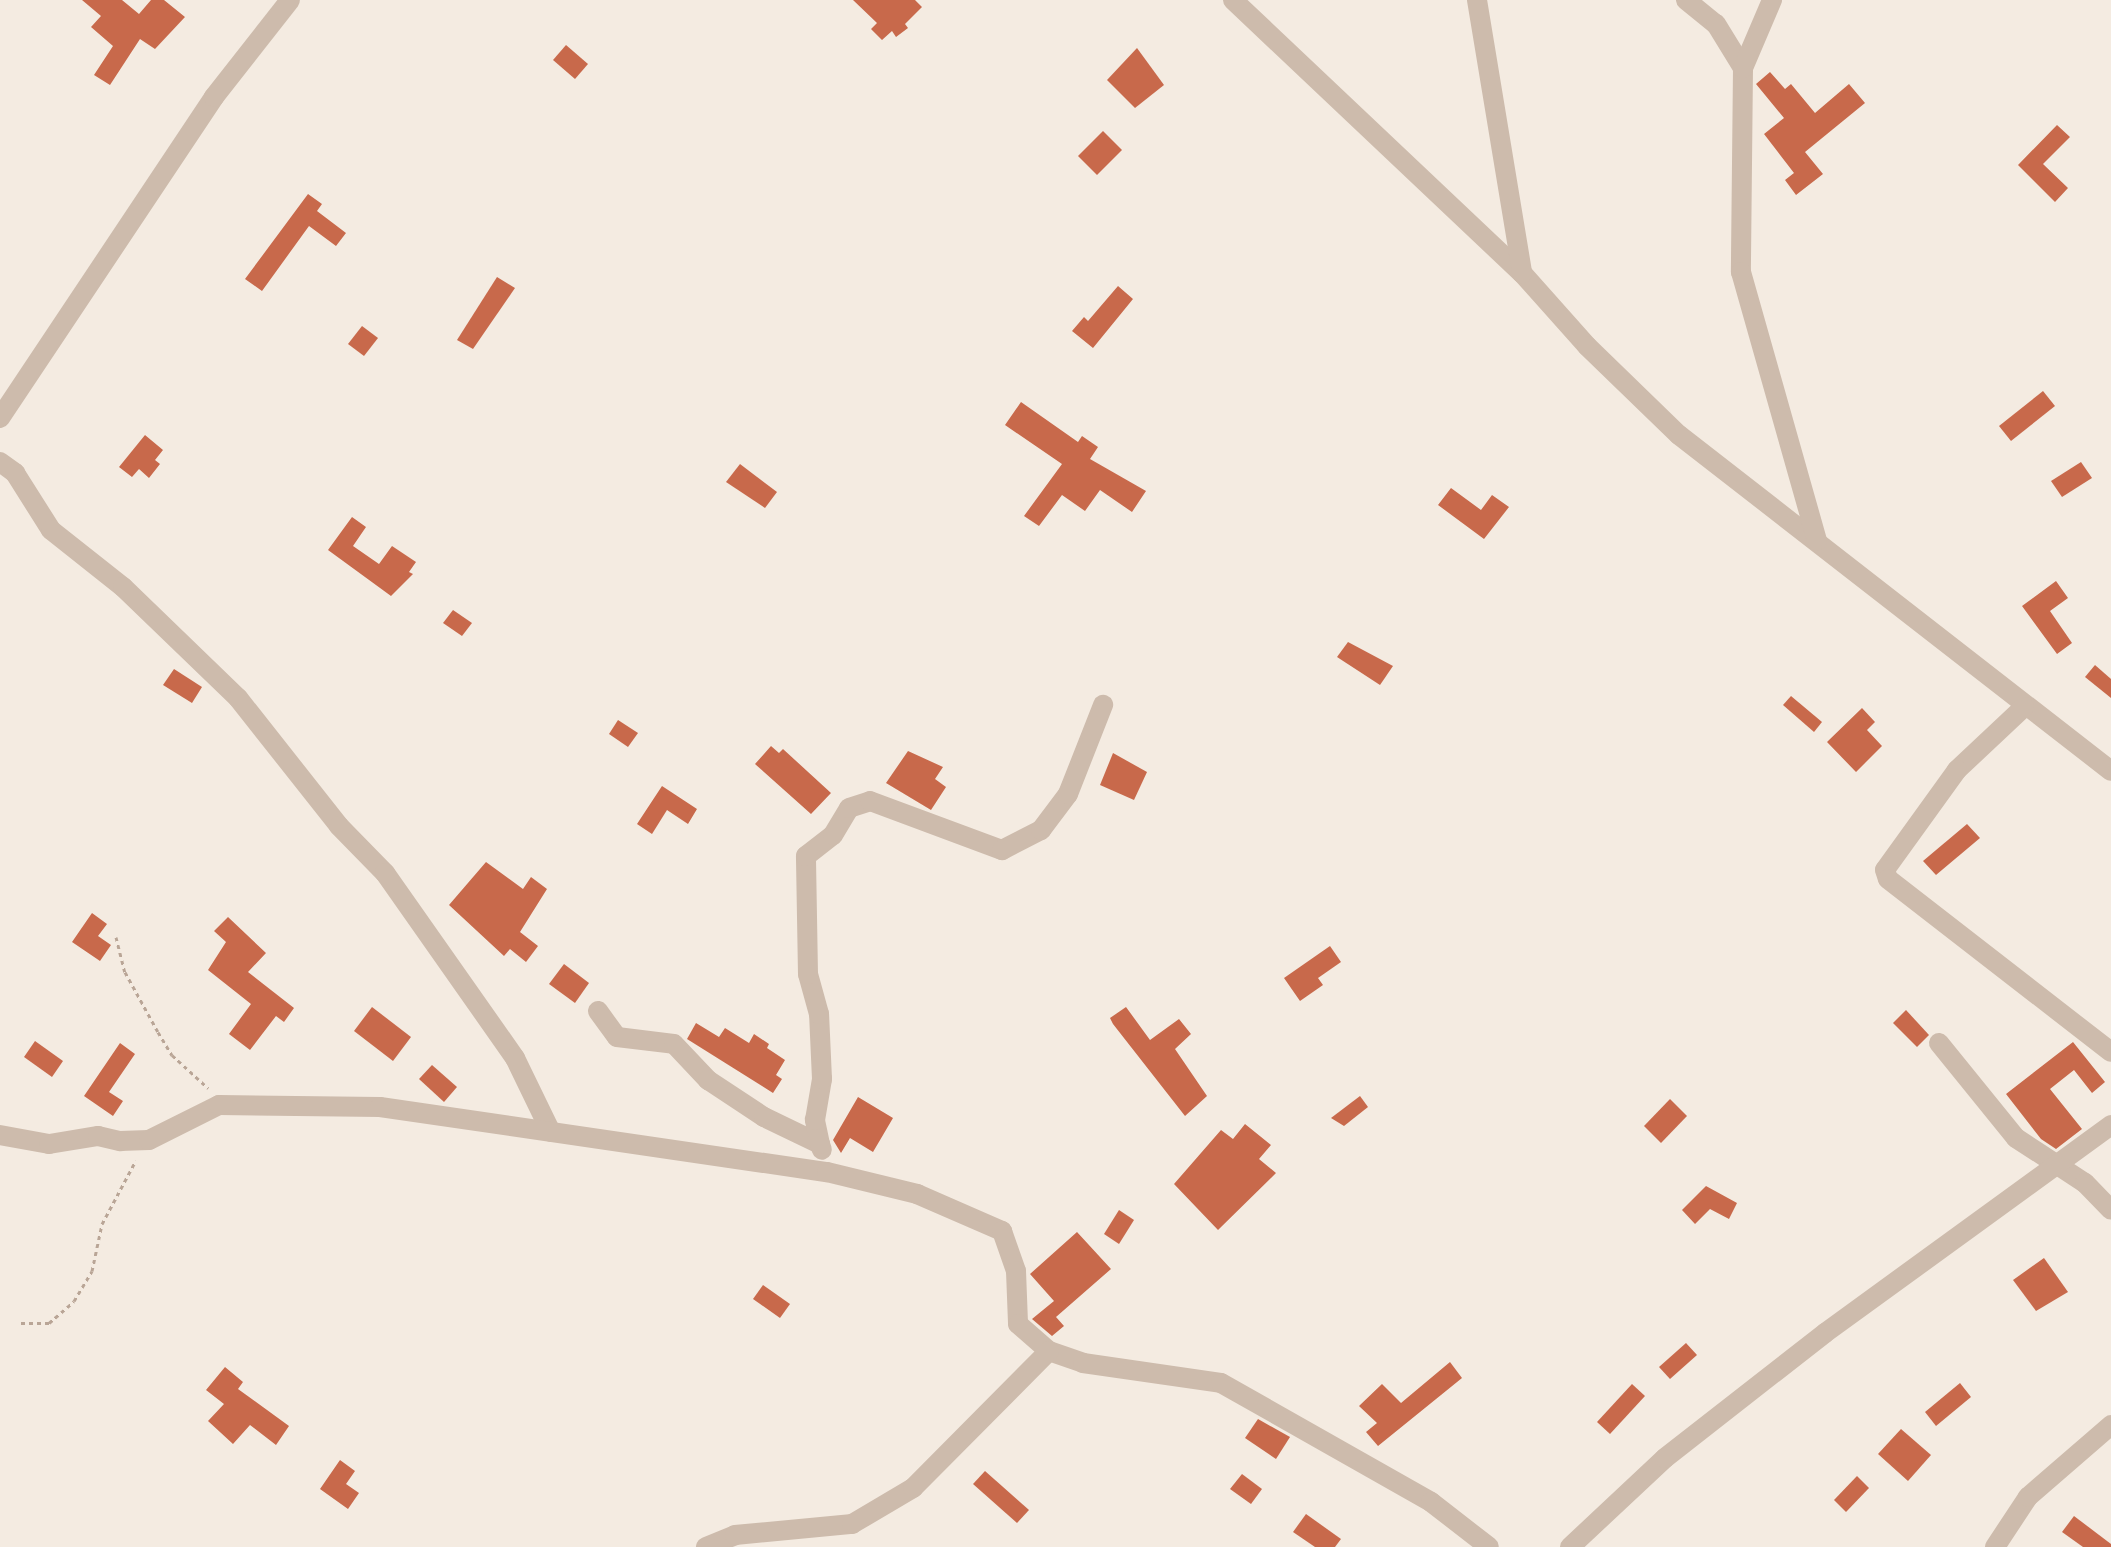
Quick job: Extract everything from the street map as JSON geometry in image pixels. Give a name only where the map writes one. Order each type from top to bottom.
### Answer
[{"type":"street","points":[[0,418],[214,97],[290,0]]},
{"type":"street","points":[[1233,0],[1522,273],[1587,346],[1679,435],[1817,540],[2024,707],[2111,771]]},
{"type":"street","points":[[1477,0],[1522,273]]},
{"type":"street","points":[[1686,0],[1716,24],[1743,68]]},
{"type":"street","points":[[1772,0],[1743,68],[1741,272],[1817,540]]},
{"type":"street","points":[[0,462],[15,473],[51,530],[123,587],[238,698],[339,826],[385,873],[515,1058],[551,1132]]},
{"type":"street","points":[[827,1172],[815,1120],[822,1079],[819,1014],[808,974],[806,856],[833,835],[849,808],[870,801],[1002,850],[1041,830],[1068,794],[1103,705]]},
{"type":"street","points":[[2024,707],[1957,770],[1885,870],[1888,879],[2111,1052]]},
{"type":"street","points":[[598,1011],[617,1037],[674,1044],[708,1080],[764,1117],[820,1144]]},
{"type":"street","points":[[1939,1043],[2016,1138],[2056,1164],[2111,1210]]},
{"type":"street","points":[[0,1135],[49,1144],[98,1136],[120,1141],[149,1140],[219,1105],[380,1107],[551,1132],[598,1143],[827,1172],[917,1194],[1002,1231],[1016,1271],[1018,1324],[1049,1351],[1083,1363],[1221,1383],[1431,1502],[1489,1547]]},
{"type":"street","points":[[1570,1547],[1665,1458],[2111,1125]]},
{"type":"street","points":[[706,1547],[735,1535],[852,1524],[913,1488],[1049,1351]]},
{"type":"street","points":[[1995,1547],[2028,1497],[2111,1425]]},
{"type":"path","points":[[116,937],[117,952],[158,1032],[219,1105]]},
{"type":"path","points":[[21,1323],[49,1323],[74,1301],[92,1271],[112,1200],[149,1140]]},
{"type":"building","points":[[82,0],[122,0],[139,14],[151,0],[164,0],[185,17],[155,49],[140,39],[110,85],[94,75],[113,46],[91,27],[101,16]]},
{"type":"building","points":[[853,0],[915,0],[922,7],[905,24],[908,28],[896,37],[892,31],[882,40],[871,29],[877,23]]},
{"type":"building","points":[[566,45],[588,64],[575,79],[553,60]]},
{"type":"building","points":[[1137,48],[1164,85],[1135,108],[1107,80]]},
{"type":"building","points":[[1770,72],[1785,89],[1791,84],[1815,113],[1849,84],[1865,103],[1805,152],[1823,174],[1796,195],[1785,180],[1794,173],[1764,134],[1784,118],[1756,84]]},
{"type":"building","points":[[2057,125],[2070,137],[2043,164],[2068,188],[2055,202],[2018,165]]},
{"type":"building","points":[[1103,131],[1122,150],[1097,175],[1078,156]]},
{"type":"building","points":[[308,194],[322,204],[317,211],[346,233],[336,246],[309,226],[262,291],[245,279]]},
{"type":"building","points":[[497,277],[515,288],[473,349],[457,340]]},
{"type":"building","points":[[1118,286],[1133,299],[1093,348],[1072,331],[1084,317],[1088,321]]},
{"type":"building","points":[[362,326],[378,338],[364,356],[348,344]]},
{"type":"building","points":[[2043,391],[2055,406],[2011,441],[1999,426]]},
{"type":"building","points":[[1021,402],[1078,442],[1082,436],[1098,447],[1090,459],[1146,491],[1132,512],[1100,490],[1085,511],[1062,495],[1039,526],[1024,516],[1062,464],[1005,425]]},
{"type":"building","points":[[145,435],[163,450],[155,460],[160,464],[149,478],[139,469],[132,477],[119,467]]},
{"type":"building","points":[[2081,462],[2092,478],[2062,497],[2051,481]]},
{"type":"building","points":[[740,464],[777,492],[765,508],[726,482]]},
{"type":"building","points":[[1451,488],[1481,510],[1492,495],[1509,507],[1484,539],[1438,505]]},
{"type":"building","points":[[352,517],[366,527],[353,546],[379,564],[392,546],[416,562],[409,572],[413,574],[391,596],[328,550]]},
{"type":"building","points":[[2056,581],[2068,598],[2050,611],[2072,643],[2057,654],[2022,606]]},
{"type":"building","points":[[453,610],[472,623],[462,636],[443,623]]},
{"type":"building","points":[[1348,642],[1393,666],[1380,685],[1337,657]]},
{"type":"building","points":[[2095,665],[2111,679],[2111,698],[2085,677]]},
{"type":"building","points":[[174,669],[202,687],[192,703],[163,685]]},
{"type":"building","points":[[1791,696],[1822,722],[1814,732],[1783,705]]},
{"type":"building","points":[[1862,708],[1875,722],[1867,730],[1882,746],[1856,772],[1827,742]]},
{"type":"building","points":[[618,720],[638,733],[628,747],[609,734]]},
{"type":"building","points":[[771,746],[779,753],[783,749],[831,793],[811,814],[755,764]]},
{"type":"building","points":[[908,751],[943,767],[935,779],[946,787],[931,810],[886,783]]},
{"type":"building","points":[[1113,753],[1147,772],[1134,800],[1100,785]]},
{"type":"building","points":[[662,786],[697,809],[688,824],[667,810],[652,834],[637,824]]},
{"type":"building","points":[[1967,824],[1980,838],[1936,875],[1923,861]]},
{"type":"building","points":[[486,862],[523,889],[531,877],[547,889],[520,932],[538,946],[526,962],[510,949],[504,956],[449,905]]},
{"type":"building","points":[[92,913],[107,924],[98,936],[111,945],[100,961],[72,942]]},
{"type":"building","points":[[228,917],[266,953],[248,972],[294,1008],[284,1022],[276,1016],[250,1050],[229,1034],[251,1004],[208,970],[226,942],[214,931]]},
{"type":"building","points":[[1330,946],[1341,962],[1318,978],[1323,985],[1300,1001],[1284,978]]},
{"type":"building","points":[[564,964],[589,983],[575,1003],[549,984]]},
{"type":"building","points":[[372,1007],[411,1037],[393,1061],[354,1031]]},
{"type":"building","points":[[1126,1007],[1150,1040],[1179,1019],[1191,1034],[1175,1049],[1207,1096],[1185,1116],[1113,1024],[1110,1018]]},
{"type":"building","points":[[1906,1010],[1929,1035],[1917,1047],[1893,1023]]},
{"type":"building","points":[[696,1023],[719,1037],[725,1028],[749,1043],[754,1034],[769,1044],[767,1048],[785,1060],[776,1075],[782,1079],[773,1093],[687,1039]]},
{"type":"building","points":[[35,1041],[63,1061],[52,1077],[24,1057]]},
{"type":"building","points":[[2073,1042],[2105,1082],[2092,1093],[2074,1070],[2050,1089],[2082,1129],[2056,1149],[2041,1139],[2006,1094]]},
{"type":"building","points":[[120,1043],[135,1054],[109,1092],[123,1101],[113,1116],[84,1096]]},
{"type":"building","points":[[432,1065],[457,1087],[444,1102],[419,1079]]},
{"type":"building","points":[[1360,1096],[1368,1107],[1344,1126],[1331,1118]]},
{"type":"building","points":[[858,1097],[893,1118],[873,1152],[850,1138],[841,1153],[833,1140]]},
{"type":"building","points":[[1670,1099],[1687,1116],[1661,1143],[1644,1126]]},
{"type":"building","points":[[1245,1124],[1271,1145],[1259,1159],[1276,1173],[1218,1230],[1174,1184],[1221,1130],[1233,1139]]},
{"type":"building","points":[[1706,1186],[1737,1203],[1729,1219],[1710,1209],[1695,1224],[1682,1210]]},
{"type":"building","points":[[1119,1210],[1134,1220],[1119,1244],[1104,1234]]},
{"type":"building","points":[[1077,1232],[1111,1269],[1056,1317],[1064,1326],[1052,1336],[1032,1319],[1054,1301],[1030,1274]]},
{"type":"building","points":[[2044,1258],[2068,1292],[2036,1311],[2013,1280]]},
{"type":"building","points":[[763,1285],[790,1304],[780,1318],[753,1299]]},
{"type":"building","points":[[1686,1343],[1697,1355],[1670,1379],[1659,1367]]},
{"type":"building","points":[[1450,1362],[1462,1378],[1378,1446],[1366,1432],[1377,1423],[1359,1406],[1382,1384],[1401,1403]]},
{"type":"building","points":[[225,1367],[243,1382],[238,1389],[289,1426],[276,1445],[250,1425],[233,1444],[208,1421],[224,1404],[206,1390]]},
{"type":"building","points":[[1960,1383],[1971,1397],[1936,1426],[1925,1412]]},
{"type":"building","points":[[1632,1384],[1645,1396],[1610,1434],[1597,1422]]},
{"type":"building","points":[[1258,1419],[1290,1437],[1276,1459],[1245,1438]]},
{"type":"building","points":[[1901,1429],[1931,1455],[1908,1481],[1878,1454]]},
{"type":"building","points":[[340,1460],[355,1471],[346,1484],[359,1493],[348,1509],[320,1489]]},
{"type":"building","points":[[985,1471],[1029,1510],[1017,1523],[973,1484]]},
{"type":"building","points":[[1242,1474],[1262,1489],[1251,1504],[1230,1489]]},
{"type":"building","points":[[1857,1476],[1869,1488],[1846,1512],[1834,1500]]},
{"type":"building","points":[[1306,1514],[1341,1539],[1335,1547],[1315,1547],[1293,1532]]},
{"type":"building","points":[[2074,1516],[2111,1547],[2083,1547],[2062,1532]]}]
